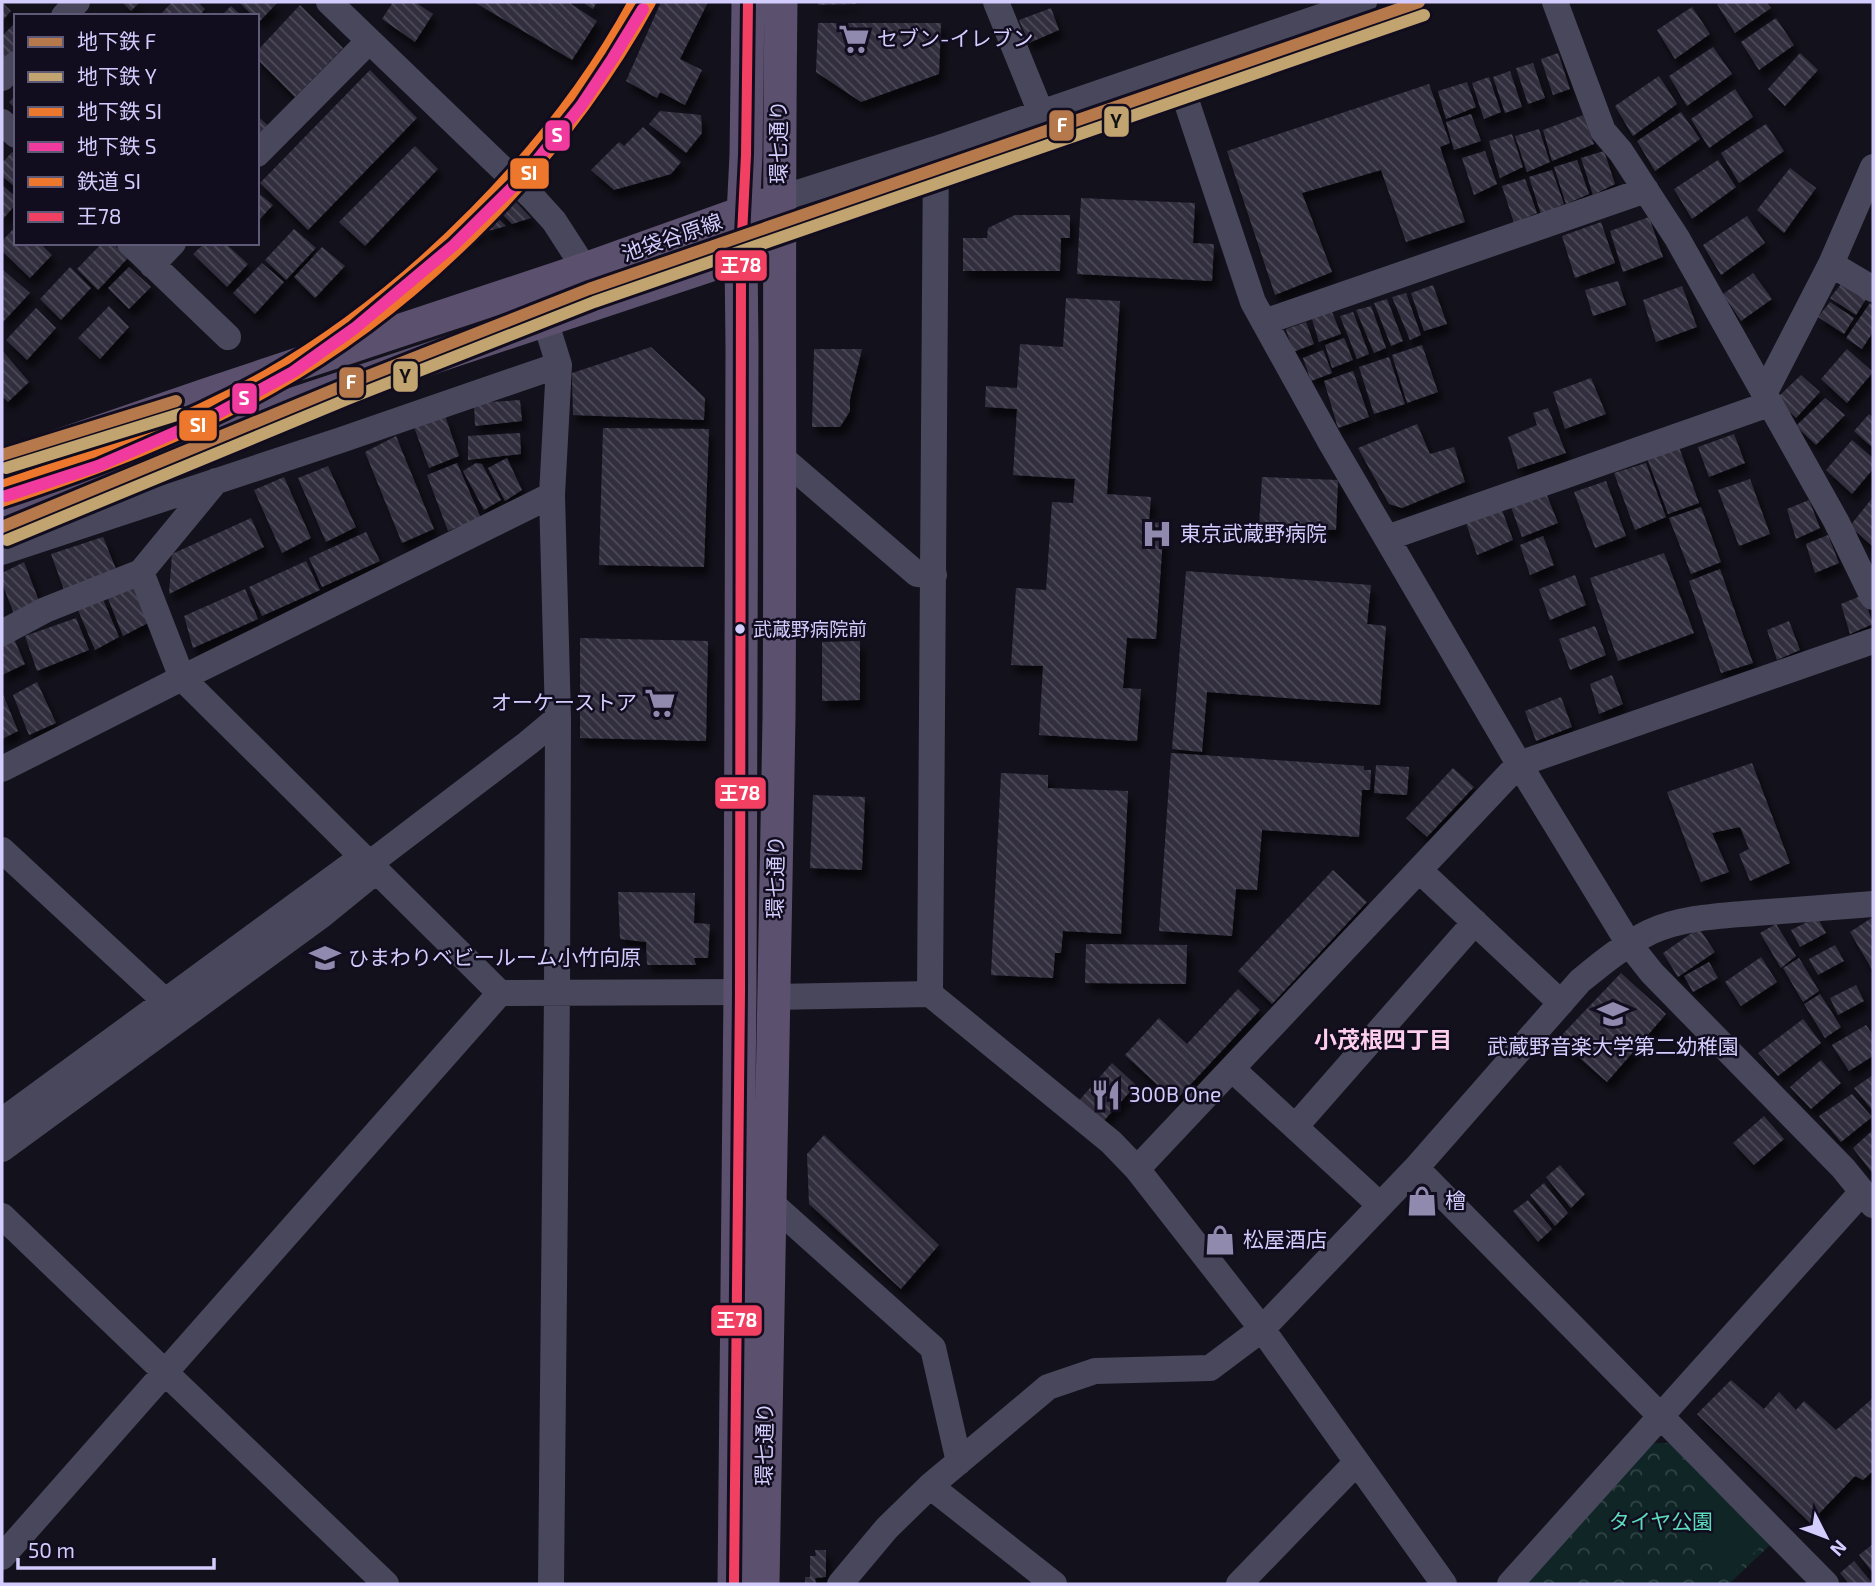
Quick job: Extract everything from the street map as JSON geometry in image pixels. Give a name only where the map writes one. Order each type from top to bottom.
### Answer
[{"type":"main road","name":"環七通り","points":[[734,1584],[740,992],[741,255],[748,2]]},
{"type":"main road","name":"環七通り","points":[[762,1584],[779,705],[781,2]]},
{"type":"main road","name":"池袋谷原線","points":[[2,466],[205,395],[585,269],[779,199]]},
{"type":"main road","name":"池袋谷原線","points":[[2,501],[741,255],[779,199]]},
{"type":"main road","points":[[585,269],[593,281],[636,290]]},
{"type":"street","points":[[329,2],[356,12],[369,41],[534,199],[554,221],[585,269]]},
{"type":"street","points":[[996,2],[1041,113]]},
{"type":"street","points":[[779,199],[936,149],[1364,2]]},
{"type":"street","points":[[1555,2],[1603,131],[1621,152],[1677,238],[1836,521],[1872,592]]},
{"type":"street","points":[[259,152],[369,41]]},
{"type":"street","points":[[1174,67],[1253,302],[1519,764],[1629,944],[1652,973],[1843,1168],[1868,1199],[1660,1417],[1510,1584]]},
{"type":"street","points":[[930,995],[936,149]]},
{"type":"street","points":[[1387,538],[1767,399],[1873,167]]},
{"type":"street","points":[[1264,322],[1646,190]]},
{"type":"street","points":[[132,245],[228,337]]},
{"type":"street","points":[[152,265],[171,245]]},
{"type":"street","points":[[1830,264],[1873,289]]},
{"type":"street","points":[[545,320],[559,365],[552,495],[558,719],[551,1584]]},
{"type":"street","points":[[2,552],[559,365]]},
{"type":"street","points":[[780,456],[917,574],[934,575]]},
{"type":"street","points":[[2,633],[45,610],[141,572],[216,481]]},
{"type":"street","points":[[2,769],[552,495]]},
{"type":"street","points":[[141,572],[182,678],[500,993],[740,992]]},
{"type":"street","points":[[1137,1169],[1519,764],[1873,641]]},
{"type":"street","points":[[2,1149],[173,1009],[369,864],[558,719]]},
{"type":"street","points":[[2,850],[173,1009]]},
{"type":"street","points":[[1419,870],[1561,1003]]},
{"type":"street","points":[[840,1584],[887,1528],[930,1486],[1048,1387],[1095,1371],[1210,1368],[1262,1329],[1416,1168],[1580,981],[1629,944],[1652,931],[1711,917],[1873,904]]},
{"type":"street","points":[[1295,1127],[1475,922]]},
{"type":"street","points":[[2,1557],[500,993]]},
{"type":"street","points":[[774,997],[930,995],[1111,1142],[1137,1169],[1262,1329],[1444,1584]]},
{"type":"street","points":[[2,1121],[173,1009]]},
{"type":"street","points":[[1231,1069],[1380,1205]]},
{"type":"street","points":[[1416,1168],[1826,1584]]},
{"type":"street","points":[[770,1202],[933,1348],[959,1462]]},
{"type":"street","points":[[2,1216],[386,1584]]},
{"type":"street","points":[[1239,1584],[1357,1462]]},
{"type":"street","points":[[930,1486],[1054,1584]]},
{"type":"green space","name":"タイヤ公園","points":[[1650,1443],[1669,1443],[1770,1545],[1729,1584],[1523,1584]]},
{"type":"green space","points":[[1705,1487],[1762,1545],[1734,1572],[1677,1514]]},
{"type":"building","points":[[2,2],[11,11],[2,21]]},
{"type":"building","points":[[122,2],[140,2],[131,11]]},
{"type":"building","points":[[172,2],[198,2],[205,9],[201,14],[161,14]]},
{"type":"building","points":[[239,2],[278,2],[259,22],[259,14],[251,14]]},
{"type":"building","points":[[393,2],[415,2],[433,14],[415,42],[382,19]]},
{"type":"building","points":[[474,2],[572,2],[571,4],[597,21],[572,60]]},
{"type":"building","points":[[582,2],[597,2],[593,9]]},
{"type":"building","points":[[661,2],[708,2],[680,59],[702,70],[685,105],[660,92],[657,98],[626,81]]},
{"type":"building","points":[[818,2],[856,2],[856,4],[818,5]]},
{"type":"building","points":[[1766,2],[1771,8],[1735,33],[1717,4]]},
{"type":"building","points":[[300,5],[343,48],[295,97],[259,61],[259,49]]},
{"type":"building","points":[[231,6],[240,14],[223,14]]},
{"type":"building","points":[[1692,7],[1710,34],[1675,59],[1657,30]]},
{"type":"building","points":[[1051,8],[1059,30],[1029,43],[1019,20]]},
{"type":"building","points":[[1776,18],[1794,45],[1759,70],[1741,42]]},
{"type":"building","points":[[818,23],[941,23],[939,74],[861,102],[816,72]]},
{"type":"building","points":[[14,24],[14,53],[2,66],[2,36]]},
{"type":"building","points":[[1713,47],[1732,74],[1687,106],[1669,76]]},
{"type":"building","points":[[1558,53],[1570,89],[1553,95],[1541,59]]},
{"type":"building","points":[[1800,53],[1818,70],[1785,106],[1768,89]]},
{"type":"building","points":[[1533,63],[1545,98],[1528,104],[1516,68]]},
{"type":"building","points":[[370,70],[417,118],[308,230],[260,183]]},
{"type":"building","points":[[1510,71],[1522,107],[1505,113],[1493,77]]},
{"type":"building","points":[[1659,76],[1677,104],[1633,136],[1615,106]]},
{"type":"building","points":[[1489,77],[1501,112],[1484,119],[1472,83]]},
{"type":"building","points":[[1467,82],[1476,107],[1446,119],[1438,91]]},
{"type":"building","points":[[1429,84],[1450,143],[1440,147],[1465,222],[1406,242],[1381,170],[1302,193],[1332,272],[1275,295],[1227,151]]},
{"type":"building","points":[[1735,89],[1753,117],[1709,148],[1691,119]]},
{"type":"building","points":[[660,111],[701,115],[702,133],[686,153],[649,124]]},
{"type":"building","points":[[1681,112],[1700,139],[1655,171],[1637,141]]},
{"type":"building","points":[[1471,114],[1481,141],[1454,150],[1446,122]]},
{"type":"building","points":[[1583,115],[1594,144],[1552,161],[1543,130]]},
{"type":"building","points":[[259,118],[270,127],[259,138]]},
{"type":"building","points":[[1766,124],[1784,151],[1739,183],[1721,153]]},
{"type":"building","points":[[643,127],[681,162],[671,174],[614,190],[591,170],[619,142],[624,146]]},
{"type":"building","points":[[1539,129],[1550,162],[1527,172],[1515,136]]},
{"type":"building","points":[[1512,134],[1523,167],[1500,178],[1489,141]]},
{"type":"building","points":[[415,146],[438,169],[365,246],[339,222]]},
{"type":"building","points":[[1485,151],[1497,184],[1474,195],[1462,158]]},
{"type":"building","points":[[1604,151],[1615,184],[1593,195],[1581,158]]},
{"type":"building","points":[[12,152],[14,154],[14,186],[2,176],[2,163]]},
{"type":"building","points":[[1577,160],[1589,194],[1566,204],[1554,167]]},
{"type":"building","points":[[1718,160],[1736,187],[1692,219],[1674,189]]},
{"type":"building","points":[[1790,168],[1816,188],[1784,233],[1757,210]]},
{"type":"building","points":[[1552,170],[1564,204],[1541,214],[1529,177]]},
{"type":"building","points":[[1525,179],[1537,213],[1514,223],[1502,186]]},
{"type":"building","points":[[2,185],[14,195],[14,206],[2,218]]},
{"type":"building","points":[[498,187],[507,196],[480,222],[471,213]]},
{"type":"building","points":[[259,194],[273,205],[259,220]]},
{"type":"building","points":[[512,198],[531,218],[512,224],[499,211]]},
{"type":"building","points":[[1081,198],[1195,203],[1193,243],[1214,244],[1212,281],[1077,274]]},
{"type":"building","points":[[1015,215],[1070,215],[1070,238],[1061,238],[1060,271],[963,271],[963,238],[987,238],[988,228]]},
{"type":"building","points":[[468,216],[483,230],[450,245],[444,240]]},
{"type":"building","points":[[496,216],[506,226],[488,231],[484,228]]},
{"type":"building","points":[[1747,216],[1765,243],[1721,275],[1703,245]]},
{"type":"building","points":[[1649,217],[1663,257],[1623,272],[1610,231]]},
{"type":"building","points":[[1601,222],[1615,263],[1575,278],[1562,236]]},
{"type":"building","points":[[14,228],[14,245],[42,245],[52,255],[30,278],[2,251],[2,241]]},
{"type":"building","points":[[294,229],[316,248],[286,280],[265,260]]},
{"type":"building","points":[[100,245],[115,245],[128,258],[98,290],[77,269]]},
{"type":"building","points":[[203,245],[227,245],[248,264],[227,287],[193,254]]},
{"type":"building","points":[[322,247],[345,266],[315,298],[294,277]]},
{"type":"building","points":[[262,263],[284,282],[255,314],[233,293]]},
{"type":"building","points":[[70,267],[91,288],[61,320],[40,299]]},
{"type":"building","points":[[129,267],[151,287],[129,309],[108,288]]},
{"type":"building","points":[[2,269],[30,293],[2,323]]},
{"type":"building","points":[[1753,273],[1772,299],[1741,321],[1723,294]]},
{"type":"building","points":[[1618,281],[1626,305],[1593,316],[1585,290]]},
{"type":"building","points":[[1842,283],[1866,299],[1856,315],[1830,298]]},
{"type":"building","points":[[1433,285],[1447,324],[1424,331],[1411,293]]},
{"type":"building","points":[[1682,286],[1697,327],[1656,342],[1643,300]]},
{"type":"building","points":[[1406,293],[1421,335],[1410,340],[1392,297]]},
{"type":"building","points":[[1066,298],[1120,301],[1107,494],[1151,497],[1149,522],[1164,523],[1156,639],[1127,638],[1123,688],[1141,689],[1137,741],[1039,735],[1043,666],[1011,665],[1016,588],[1046,590],[1052,502],[1073,503],[1075,479],[1013,475],[1017,409],[985,407],[986,386],[1017,388],[1020,344],[1063,347]]},
{"type":"building","points":[[1387,299],[1403,341],[1391,346],[1374,303]]},
{"type":"building","points":[[1830,302],[1854,318],[1844,334],[1818,317]]},
{"type":"building","points":[[1870,303],[1873,305],[1873,332],[1862,349],[1846,338]]},
{"type":"building","points":[[109,306],[129,327],[100,359],[78,338]]},
{"type":"building","points":[[1371,306],[1386,348],[1374,353],[1356,310]]},
{"type":"building","points":[[36,308],[56,328],[27,360],[6,340]]},
{"type":"building","points":[[1332,312],[1341,334],[1319,342],[1312,319]]},
{"type":"building","points":[[1353,312],[1369,354],[1357,359],[1340,316]]},
{"type":"building","points":[[1306,322],[1314,344],[1293,352],[1286,329]]},
{"type":"building","points":[[1344,338],[1353,360],[1332,368],[1325,345]]},
{"type":"building","points":[[1422,345],[1438,392],[1407,403],[1392,355]]},
{"type":"building","points":[[651,347],[705,398],[704,420],[573,415],[572,373]]},
{"type":"building","points":[[814,349],[862,349],[850,399],[850,411],[840,427],[812,427]]},
{"type":"building","points":[[1847,349],[1873,372],[1847,403],[1821,379]]},
{"type":"building","points":[[2,350],[29,382],[8,402],[2,396]]},
{"type":"building","points":[[1323,350],[1332,373],[1311,381],[1303,358]]},
{"type":"building","points":[[1389,357],[1405,404],[1374,414],[1359,367]]},
{"type":"building","points":[[1353,371],[1369,417],[1338,428],[1324,381]]},
{"type":"building","points":[[1801,375],[1820,392],[1796,418],[1776,399]]},
{"type":"building","points":[[1591,378],[1606,414],[1565,429],[1553,392]]},
{"type":"building","points":[[1825,398],[1845,415],[1816,445],[1796,426]]},
{"type":"building","points":[[520,400],[522,421],[475,426],[474,403]]},
{"type":"building","points":[[1548,408],[1566,453],[1518,469],[1508,437],[1537,425],[1533,413]]},
{"type":"building","points":[[1869,414],[1873,417],[1873,448],[1854,431]]},
{"type":"building","points":[[445,416],[459,456],[429,468],[414,427]]},
{"type":"building","points":[[1417,424],[1430,454],[1454,447],[1465,482],[1402,508],[1389,504],[1358,448]]},
{"type":"building","points":[[603,428],[709,429],[704,567],[599,565]]},
{"type":"building","points":[[520,433],[521,454],[468,460],[468,436]]},
{"type":"building","points":[[1734,434],[1745,463],[1709,477],[1698,447]]},
{"type":"building","points":[[396,436],[434,529],[402,543],[365,452]]},
{"type":"building","points":[[1852,440],[1873,458],[1873,469],[1852,494],[1826,470]]},
{"type":"building","points":[[1679,447],[1699,503],[1668,514],[1647,458]]},
{"type":"building","points":[[507,458],[522,490],[505,501],[488,468]]},
{"type":"building","points":[[457,463],[481,518],[448,531],[427,475]]},
{"type":"building","points":[[476,463],[482,464],[501,500],[484,510],[463,471]]},
{"type":"building","points":[[1646,463],[1666,517],[1635,530],[1614,473]]},
{"type":"building","points":[[328,466],[356,527],[326,542],[298,478]]},
{"type":"building","points":[[284,477],[311,538],[282,553],[254,490]]},
{"type":"building","points":[[1262,477],[1338,480],[1336,530],[1259,526]]},
{"type":"building","points":[[1750,479],[1770,534],[1739,546],[1718,490]]},
{"type":"building","points":[[1606,481],[1626,536],[1595,548],[1574,492]]},
{"type":"building","points":[[1546,493],[1558,523],[1522,537],[1511,507]]},
{"type":"building","points":[[1873,497],[1873,547],[1850,526]]},
{"type":"building","points":[[1809,500],[1820,528],[1796,539],[1787,509]]},
{"type":"building","points":[[1701,507],[1721,562],[1691,574],[1669,518]]},
{"type":"building","points":[[1502,510],[1513,540],[1477,555],[1466,523]]},
{"type":"building","points":[[251,518],[264,547],[169,594],[172,554]]},
{"type":"building","points":[[366,532],[380,561],[322,587],[309,558]]},
{"type":"building","points":[[1828,535],[1839,563],[1815,573],[1806,544]]},
{"type":"building","points":[[1543,536],[1554,565],[1530,575],[1520,545]]},
{"type":"building","points":[[103,537],[116,569],[64,590],[51,554]]},
{"type":"building","points":[[1664,553],[1694,633],[1618,661],[1590,578]]},
{"type":"building","points":[[306,561],[320,590],[262,616],[249,587]]},
{"type":"building","points":[[24,562],[39,601],[14,614],[2,583],[2,573]]},
{"type":"building","points":[[1720,569],[1753,663],[1721,673],[1689,581]]},
{"type":"building","points":[[1186,571],[1371,585],[1367,624],[1386,626],[1380,705],[1207,692],[1202,752],[1172,749]]},
{"type":"building","points":[[1575,575],[1586,605],[1550,620],[1539,589]]},
{"type":"building","points":[[131,583],[148,623],[123,636],[107,596]]},
{"type":"building","points":[[245,589],[258,619],[193,648],[184,616]]},
{"type":"building","points":[[1863,595],[1873,624],[1850,634],[1841,604]]},
{"type":"building","points":[[102,597],[119,637],[95,650],[78,610]]},
{"type":"building","points":[[76,618],[89,650],[37,671],[25,636]]},
{"type":"building","points":[[1789,621],[1800,650],[1777,660],[1767,630]]},
{"type":"building","points":[[1595,626],[1606,655],[1570,670],[1559,639]]},
{"type":"building","points":[[580,638],[708,641],[706,741],[580,738]]},
{"type":"building","points":[[14,639],[25,664],[2,675],[2,645]]},
{"type":"building","points":[[860,641],[860,700],[822,701],[822,642]]},
{"type":"building","points":[[1612,675],[1623,704],[1599,714],[1590,684]]},
{"type":"building","points":[[37,682],[56,723],[29,735],[13,695]]},
{"type":"building","points":[[2,692],[18,731],[2,739]]},
{"type":"building","points":[[1561,697],[1572,727],[1536,741],[1525,711]]},
{"type":"building","points":[[1171,753],[1364,766],[1364,770],[1371,770],[1370,790],[1362,790],[1359,837],[1262,830],[1257,890],[1236,889],[1232,936],[1159,931]]},
{"type":"building","points":[[1752,763],[1790,863],[1750,881],[1739,854],[1749,849],[1740,827],[1712,833],[1729,872],[1701,882],[1667,792]]},
{"type":"building","points":[[1376,765],[1409,767],[1407,795],[1374,793]]},
{"type":"building","points":[[1453,768],[1474,787],[1427,837],[1406,818]]},
{"type":"building","points":[[1001,773],[1048,775],[1048,788],[1128,791],[1121,934],[1063,931],[1061,953],[1055,953],[1053,978],[991,975]]},
{"type":"building","points":[[813,795],[865,797],[862,870],[810,868]]},
{"type":"building","points":[[1333,870],[1367,902],[1272,1004],[1238,971]]},
{"type":"building","points":[[618,892],[695,893],[694,923],[710,924],[708,958],[694,958],[696,965],[647,965],[646,942],[620,939]]},
{"type":"building","points":[[1817,917],[1826,933],[1800,947],[1791,930]]},
{"type":"building","points":[[1873,917],[1873,971],[1850,932]]},
{"type":"building","points":[[1776,924],[1796,956],[1781,968],[1760,933]]},
{"type":"building","points":[[1699,928],[1715,952],[1678,977],[1663,953]]},
{"type":"building","points":[[1086,944],[1187,945],[1186,984],[1085,983]]},
{"type":"building","points":[[1835,945],[1844,961],[1818,975],[1809,959]]},
{"type":"building","points":[[1761,957],[1777,982],[1741,1006],[1725,982]]},
{"type":"building","points":[[1799,958],[1819,991],[1803,1002],[1783,968]]},
{"type":"building","points":[[1709,962],[1718,978],[1693,992],[1684,976]]},
{"type":"building","points":[[1621,973],[1666,1014],[1607,1082],[1558,1039]]},
{"type":"building","points":[[1856,985],[1864,1001],[1838,1015],[1830,998]]},
{"type":"building","points":[[1238,989],[1260,1010],[1175,1101],[1125,1055],[1159,1018],[1187,1044]]},
{"type":"building","points":[[1820,994],[1841,1027],[1825,1038],[1804,1004]]},
{"type":"building","points":[[1803,1019],[1821,1043],[1778,1076],[1758,1053]]},
{"type":"building","points":[[1866,1025],[1873,1035],[1873,1056],[1849,1071],[1832,1045]]},
{"type":"building","points":[[1821,1060],[1841,1083],[1811,1109],[1790,1087]]},
{"type":"building","name":"300B One","points":[[1112,1063],[1136,1085],[1100,1125],[1076,1104]]},
{"type":"building","points":[[1873,1075],[1873,1111],[1854,1088]]},
{"type":"building","points":[[1852,1094],[1872,1117],[1841,1142],[1819,1116]]},
{"type":"building","points":[[1764,1116],[1784,1139],[1754,1165],[1733,1143]]},
{"type":"building","points":[[1873,1130],[1873,1174],[1853,1148]]},
{"type":"building","points":[[824,1135],[939,1245],[901,1289],[809,1204],[807,1154]]},
{"type":"building","points":[[1560,1165],[1585,1194],[1571,1208],[1546,1177]]},
{"type":"building","points":[[1544,1183],[1568,1213],[1555,1226],[1530,1195]]},
{"type":"building","points":[[1528,1200],[1552,1229],[1538,1242],[1513,1211]]},
{"type":"building","points":[[1731,1380],[1764,1409],[1779,1392],[1796,1410],[1804,1401],[1836,1430],[1873,1398],[1873,1471],[1863,1480],[1855,1476],[1810,1523],[1697,1414]]},
{"type":"building","points":[[1873,1544],[1873,1573],[1859,1555]]},
{"type":"building","points":[[815,1550],[826,1550],[826,1577],[815,1578],[816,1584],[805,1584],[805,1577],[810,1577],[810,1556],[816,1556]]},
{"type":"building","points":[[1854,1561],[1873,1584],[1849,1584],[1840,1573]]},
{"type":"metro line","name":"SI","points":[[2,501],[106,464],[206,422],[271,388],[328,353],[383,313],[436,269],[534,169],[577,115],[616,59],[650,2]]},
{"type":"metro line","name":"F","points":[[2,527],[345,385],[589,289],[1419,2]]},
{"type":"metro line","name":"S","points":[[6,496],[98,466],[211,417],[293,372],[355,328],[454,245],[526,174],[581,106],[643,9]]},
{"type":"metro line","name":"Y","points":[[7,540],[350,398],[594,302],[1424,15]]},
{"type":"metro line","name":"F","points":[[2,455],[176,401]]},
{"type":"metro line","name":"Y","points":[[6,468],[180,414]]},
{"type":"rail line","name":"SI","points":[[2,486],[69,463],[202,409],[266,376],[320,342],[373,303],[425,260],[521,163],[563,111],[601,57],[634,2]]},
{"type":"transit line","name":"王78","points":[[734,1584],[740,992],[741,255],[746,155],[748,2]]},
{"type":"place","name":"セブン-イレブン","points":[[854,39]]},
{"type":"place","name":"東京武蔵野病院","points":[[1157,534]]},
{"type":"place","name":"武蔵野病院前","points":[[740,629]]},
{"type":"place","name":"オーケーストア","points":[[660,703]]},
{"type":"place","name":"ひまわりベビールーム小竹向原","points":[[325,958]]},
{"type":"place","name":"武蔵野音楽大学第二幼稚園","points":[[1613,1014]]},
{"type":"place","name":"300B One","points":[[1106,1095]]},
{"type":"place","name":"檜","points":[[1422,1201]]},
{"type":"place","name":"松屋酒店","points":[[1220,1240]]},
{"type":"district","name":"小茂根四丁目","points":[[1383,1040]]}]
